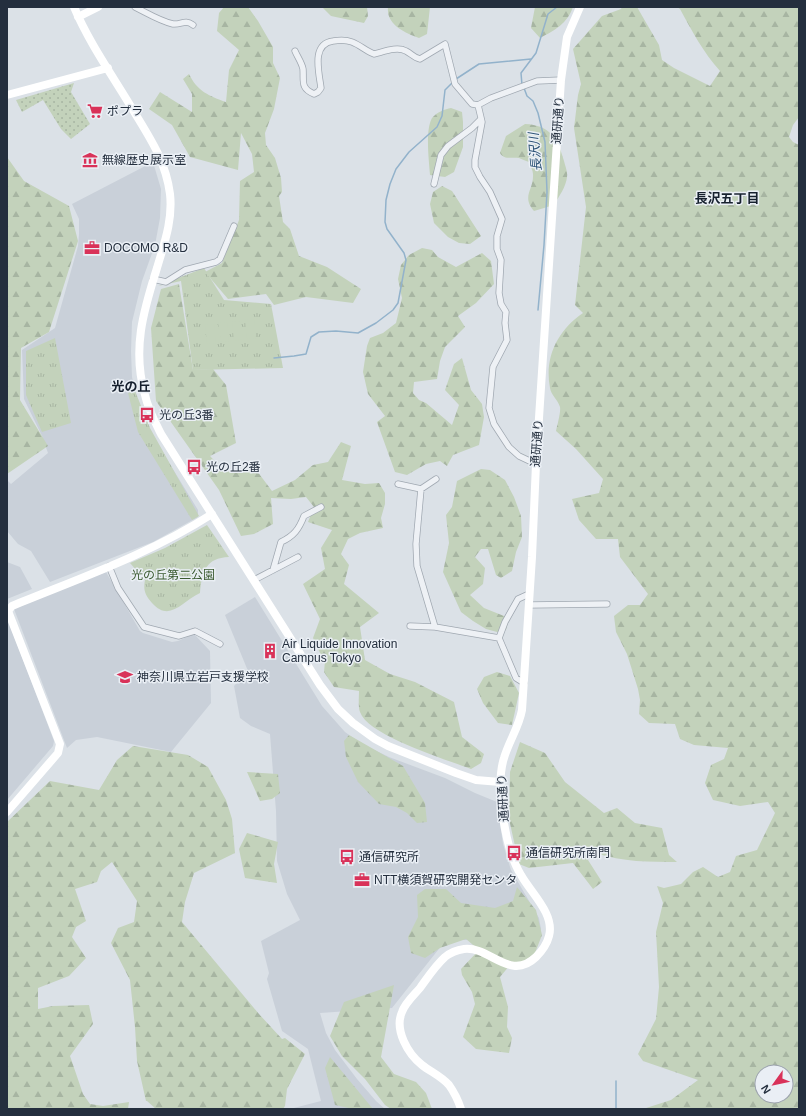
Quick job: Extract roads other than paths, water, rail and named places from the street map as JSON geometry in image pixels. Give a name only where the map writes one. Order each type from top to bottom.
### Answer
[{"type":"street","points":[[74,7],[78,17],[156,148],[166,173],[170,197],[169,223],[166,239],[153,279],[140,332],[140,369],[145,396],[161,434],[320,685],[338,709],[353,723],[375,739],[388,746],[476,780],[500,782]]},
{"type":"street","points":[[78,17],[98,7]]},
{"type":"street","points":[[135,7],[168,23],[176,24],[189,22],[193,25]]},
{"type":"street","name":"通研通り","points":[[461,1109],[458,1099],[449,1085],[422,1065],[409,1051],[401,1031],[400,1019],[402,1012],[437,966],[445,957],[453,952],[470,949],[481,952],[503,964],[521,965],[531,962],[538,955],[546,944],[549,935],[550,923],[545,912],[514,862],[505,831],[500,782],[504,757],[521,718],[561,80],[567,37],[580,7]]},
{"type":"street","points":[[295,51],[302,68],[304,87],[308,92],[314,94],[321,88],[318,56],[321,47],[326,42],[337,40],[351,41],[374,54],[383,51],[403,50],[420,59],[445,44],[455,84],[472,104],[478,105],[491,98],[537,81],[561,80]]},
{"type":"street","points":[[7,95],[108,68]]},
{"type":"street","points":[[478,105],[481,126],[475,167],[490,192],[502,219],[497,236],[497,249],[501,260],[499,293],[501,304],[506,312],[505,323],[507,340],[492,366],[489,408],[494,424],[509,447],[519,456],[536,464]]},
{"type":"street","points":[[434,184],[440,155],[448,146],[472,128],[481,119]]},
{"type":"street","points":[[153,279],[166,282],[185,270],[216,262],[223,254],[234,226]]},
{"type":"street","points":[[398,484],[421,489],[436,479]]},
{"type":"street","points":[[421,489],[416,544],[417,566],[435,627]]},
{"type":"street","points":[[273,570],[281,542],[290,538],[300,526],[304,516],[321,507]]},
{"type":"street","points":[[7,812],[58,753],[60,744],[8,611],[12,606],[169,540],[212,514]]},
{"type":"street","points":[[254,580],[298,557]]},
{"type":"street","points":[[109,566],[118,588],[144,627],[179,636],[195,631],[220,644]]},
{"type":"street","points":[[524,683],[516,678],[499,638],[505,622],[518,599],[529,594]]},
{"type":"street","points":[[529,605],[607,604]]},
{"type":"street","points":[[410,626],[435,627],[499,638]]},
{"type":"waterway","name":"長沢川","points":[[522,85],[521,73],[536,53],[548,14],[557,7]]},
{"type":"waterway","points":[[456,79],[479,64],[531,59]]},
{"type":"waterway","points":[[274,358],[306,354],[311,337],[319,332],[336,331],[358,333],[376,323],[393,310],[398,303],[406,260],[404,253],[387,229],[385,222],[386,200],[396,169],[409,152],[437,127],[442,116],[445,90],[453,82]]},
{"type":"waterway","name":"長沢川","points":[[524,88],[527,96],[533,101],[538,113],[545,142],[547,192],[538,310]]},
{"type":"waterway","points":[[616,1081],[616,1109]]},
{"type":"place","name":"ポプラ","points":[[95,111]]},
{"type":"place","name":"無線歴史展示室","points":[[90,160]]},
{"type":"place","name":"DOCOMO R&D","points":[[92,248]]},
{"type":"place","name":"光の丘3番","points":[[147,415]]},
{"type":"place","name":"光の丘2番","points":[[194,467]]},
{"type":"place","name":"Air Liquide Innovation Campus Tokyo","points":[[270,651]]},
{"type":"place","name":"神奈川県立岩戸支援学校","points":[[125,677]]},
{"type":"place","name":"通信研究所南門","points":[[514,853]]},
{"type":"place","name":"通信研究所","points":[[347,857]]},
{"type":"place","name":"NTT横須賀研究開発センタ","points":[[362,880]]},
{"type":"district","name":"長沢五丁目","points":[[727,198]]},
{"type":"district","name":"光の丘","points":[[131,386]]},
{"type":"park label","name":"光の丘第二公園","points":[[173,575]]}]
